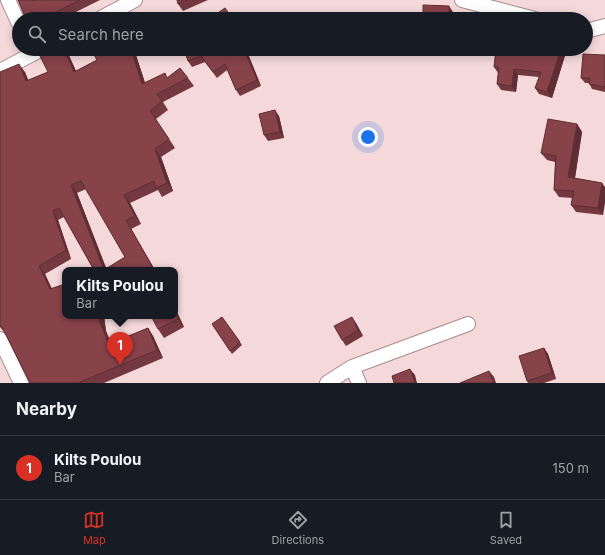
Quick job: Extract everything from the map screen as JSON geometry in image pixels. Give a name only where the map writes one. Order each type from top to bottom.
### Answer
[{"type":"street","points":[[8,0],[14,12]]},
{"type":"street","points":[[112,12],[135,0]]},
{"type":"street","points":[[462,0],[508,12]]},
{"type":"street","points":[[593,29],[605,26]]},
{"type":"street","points":[[0,71],[26,56]]},
{"type":"street","points":[[327,383],[352,367],[468,324]]},
{"type":"street","points":[[0,339],[21,383]]},
{"type":"street","points":[[352,367],[359,383]]},
{"type":"building","points":[[18,0],[80,0],[56,12],[23,12]]},
{"type":"building","points":[[177,0],[188,0],[178,4]]},
{"type":"building","points":[[423,5],[449,6],[449,12],[423,12]]},
{"type":"building","points":[[225,8],[228,12],[219,12]]},
{"type":"building","points":[[605,55],[605,87],[589,84],[590,78],[581,78],[583,56]]},
{"type":"building","points":[[40,56],[67,56],[74,72],[97,60],[95,56],[133,56],[142,84],[165,73],[167,78],[180,68],[188,78],[157,94],[162,101],[150,111],[169,139],[155,149],[167,183],[156,188],[154,181],[124,195],[135,216],[126,220],[152,267],[109,267],[125,257],[81,181],[71,185],[103,267],[92,267],[59,208],[53,211],[66,250],[39,266],[50,289],[62,285],[62,319],[99,319],[109,344],[148,328],[157,350],[80,383],[30,383],[0,325],[0,72],[19,64],[26,81],[48,72]]},
{"type":"building","points":[[186,56],[201,56],[188,61]]},
{"type":"building","points":[[201,56],[247,56],[257,80],[236,90],[225,64],[213,72]]},
{"type":"building","points":[[495,56],[559,56],[547,92],[535,88],[541,72],[514,69],[512,86],[497,84],[499,67],[494,67]]},
{"type":"building","points":[[275,110],[280,132],[264,135],[259,114]]},
{"type":"building","points":[[548,119],[577,124],[568,177],[602,183],[598,208],[571,205],[574,191],[554,190],[556,156],[541,153]]},
{"type":"building","points":[[222,317],[240,342],[230,351],[212,324]]},
{"type":"building","points":[[352,317],[358,330],[342,340],[334,326]]},
{"type":"building","points":[[153,319],[178,319],[158,329]]},
{"type":"building","points":[[544,348],[552,373],[527,381],[519,356]]},
{"type":"building","points":[[410,369],[415,383],[394,383],[392,376]]},
{"type":"building","points":[[489,371],[494,383],[460,383]]},
{"type":"place","name":"Kilts Poulou","points":[[120,365]]}]
